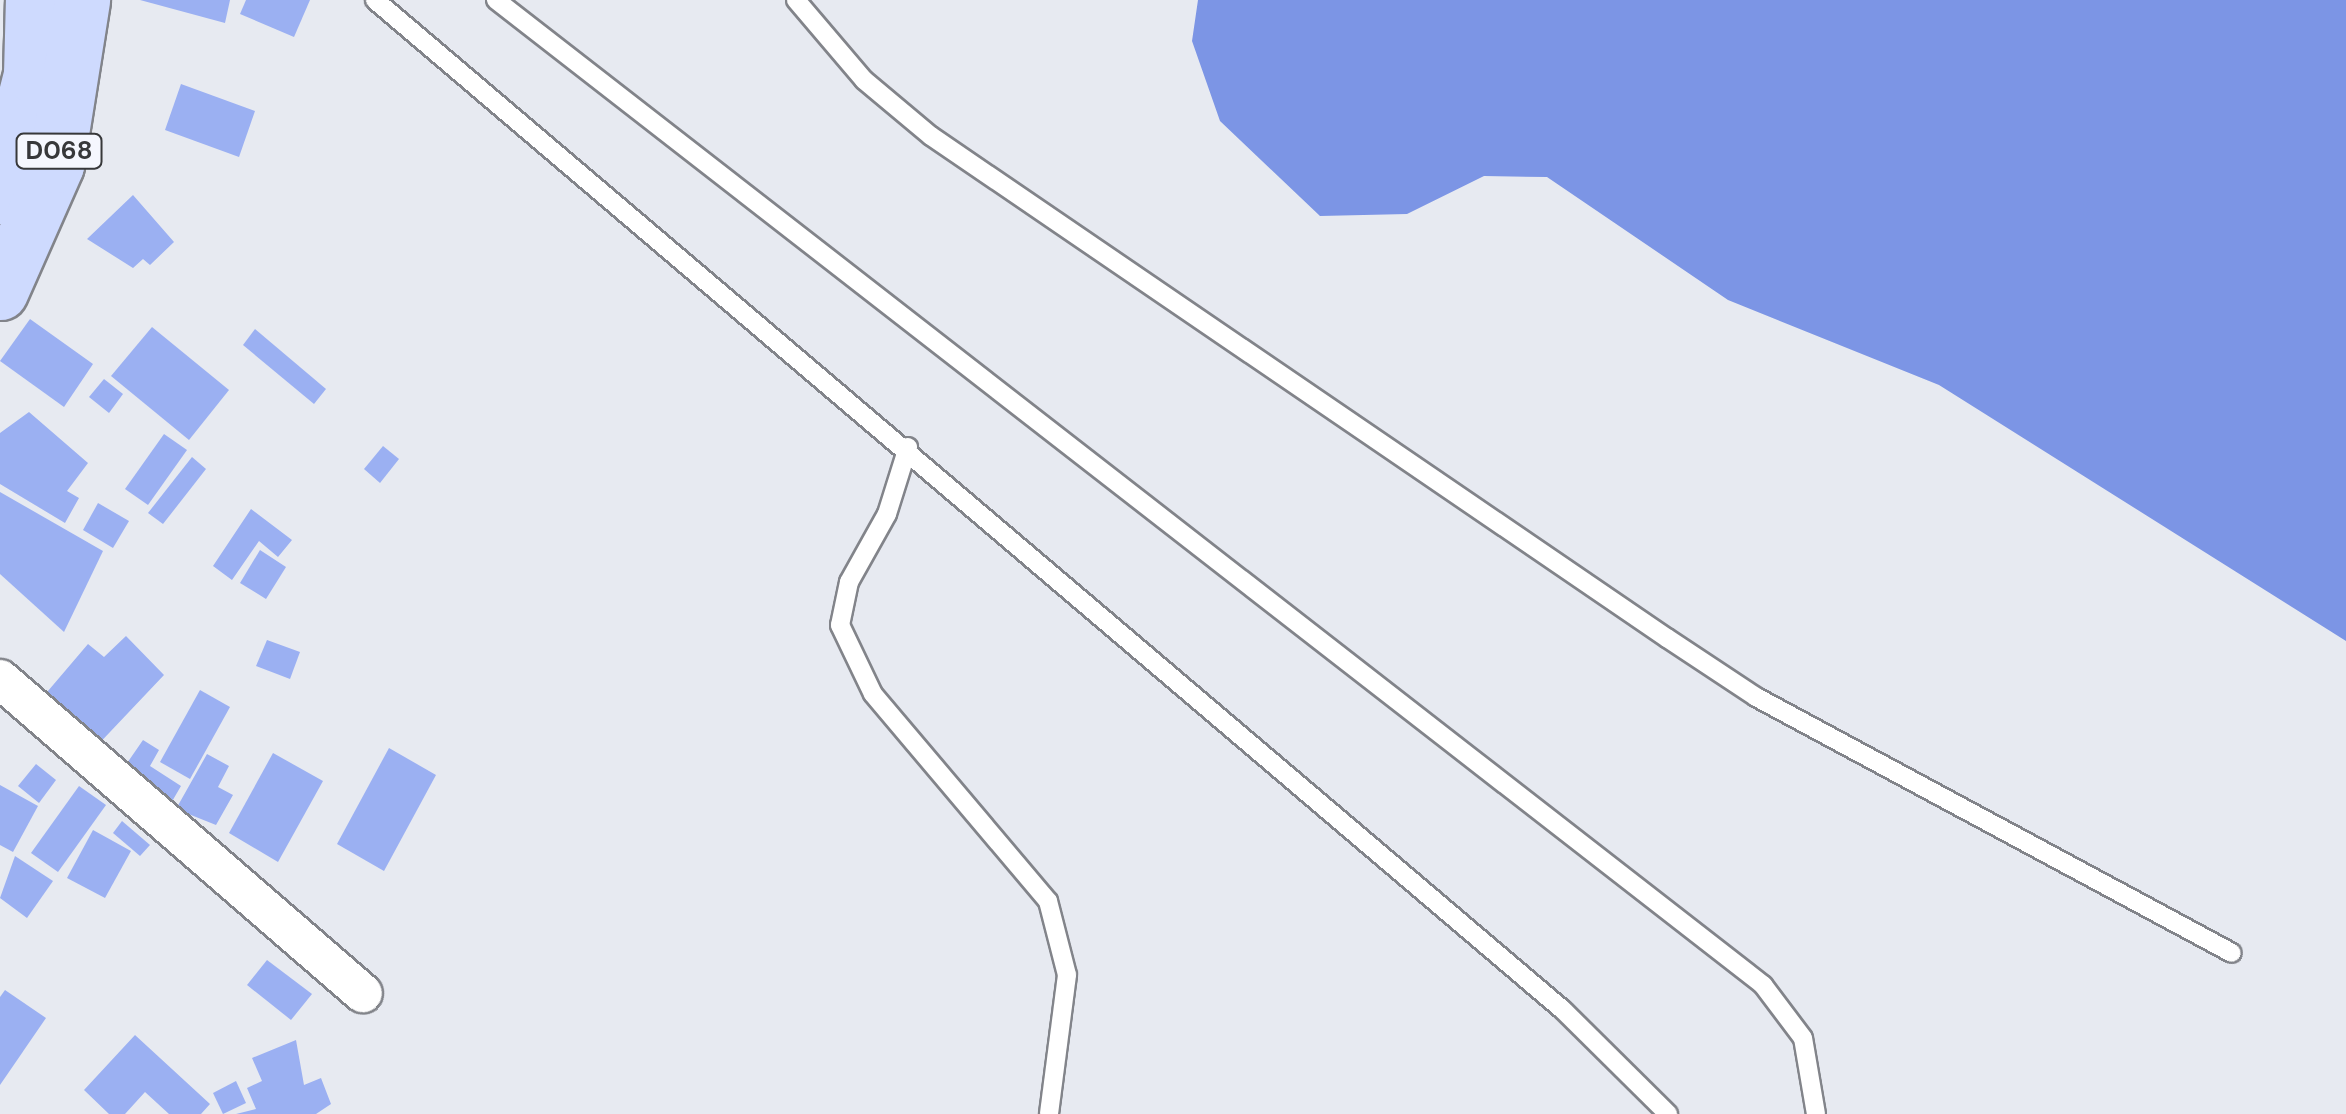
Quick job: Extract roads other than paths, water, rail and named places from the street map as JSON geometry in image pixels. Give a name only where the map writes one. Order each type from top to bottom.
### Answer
[{"type":"main road","name":"D068","points":[[6,162],[33,0]]},
{"type":"main road","name":"D068","points":[[0,292],[56,166],[82,0]]},
{"type":"street","points":[[0,679],[363,993]]},
{"type":"lane","points":[[375,0],[908,447],[1563,1010],[1668,1114]]},
{"type":"lane","points":[[496,0],[1763,985],[1802,1038],[1816,1114]]},
{"type":"lane","points":[[796,0],[864,80],[930,136],[1667,638],[1756,697],[2232,954]]},
{"type":"lane","points":[[908,447],[887,514],[849,582],[840,624],[872,694],[1048,901],[1067,975],[1048,1114]]},
{"type":"water","points":[[1198,0],[2346,0],[2346,641],[1939,385],[1728,300],[1547,177],[1484,176],[1407,214],[1320,216],[1220,121],[1192,41]]}]
